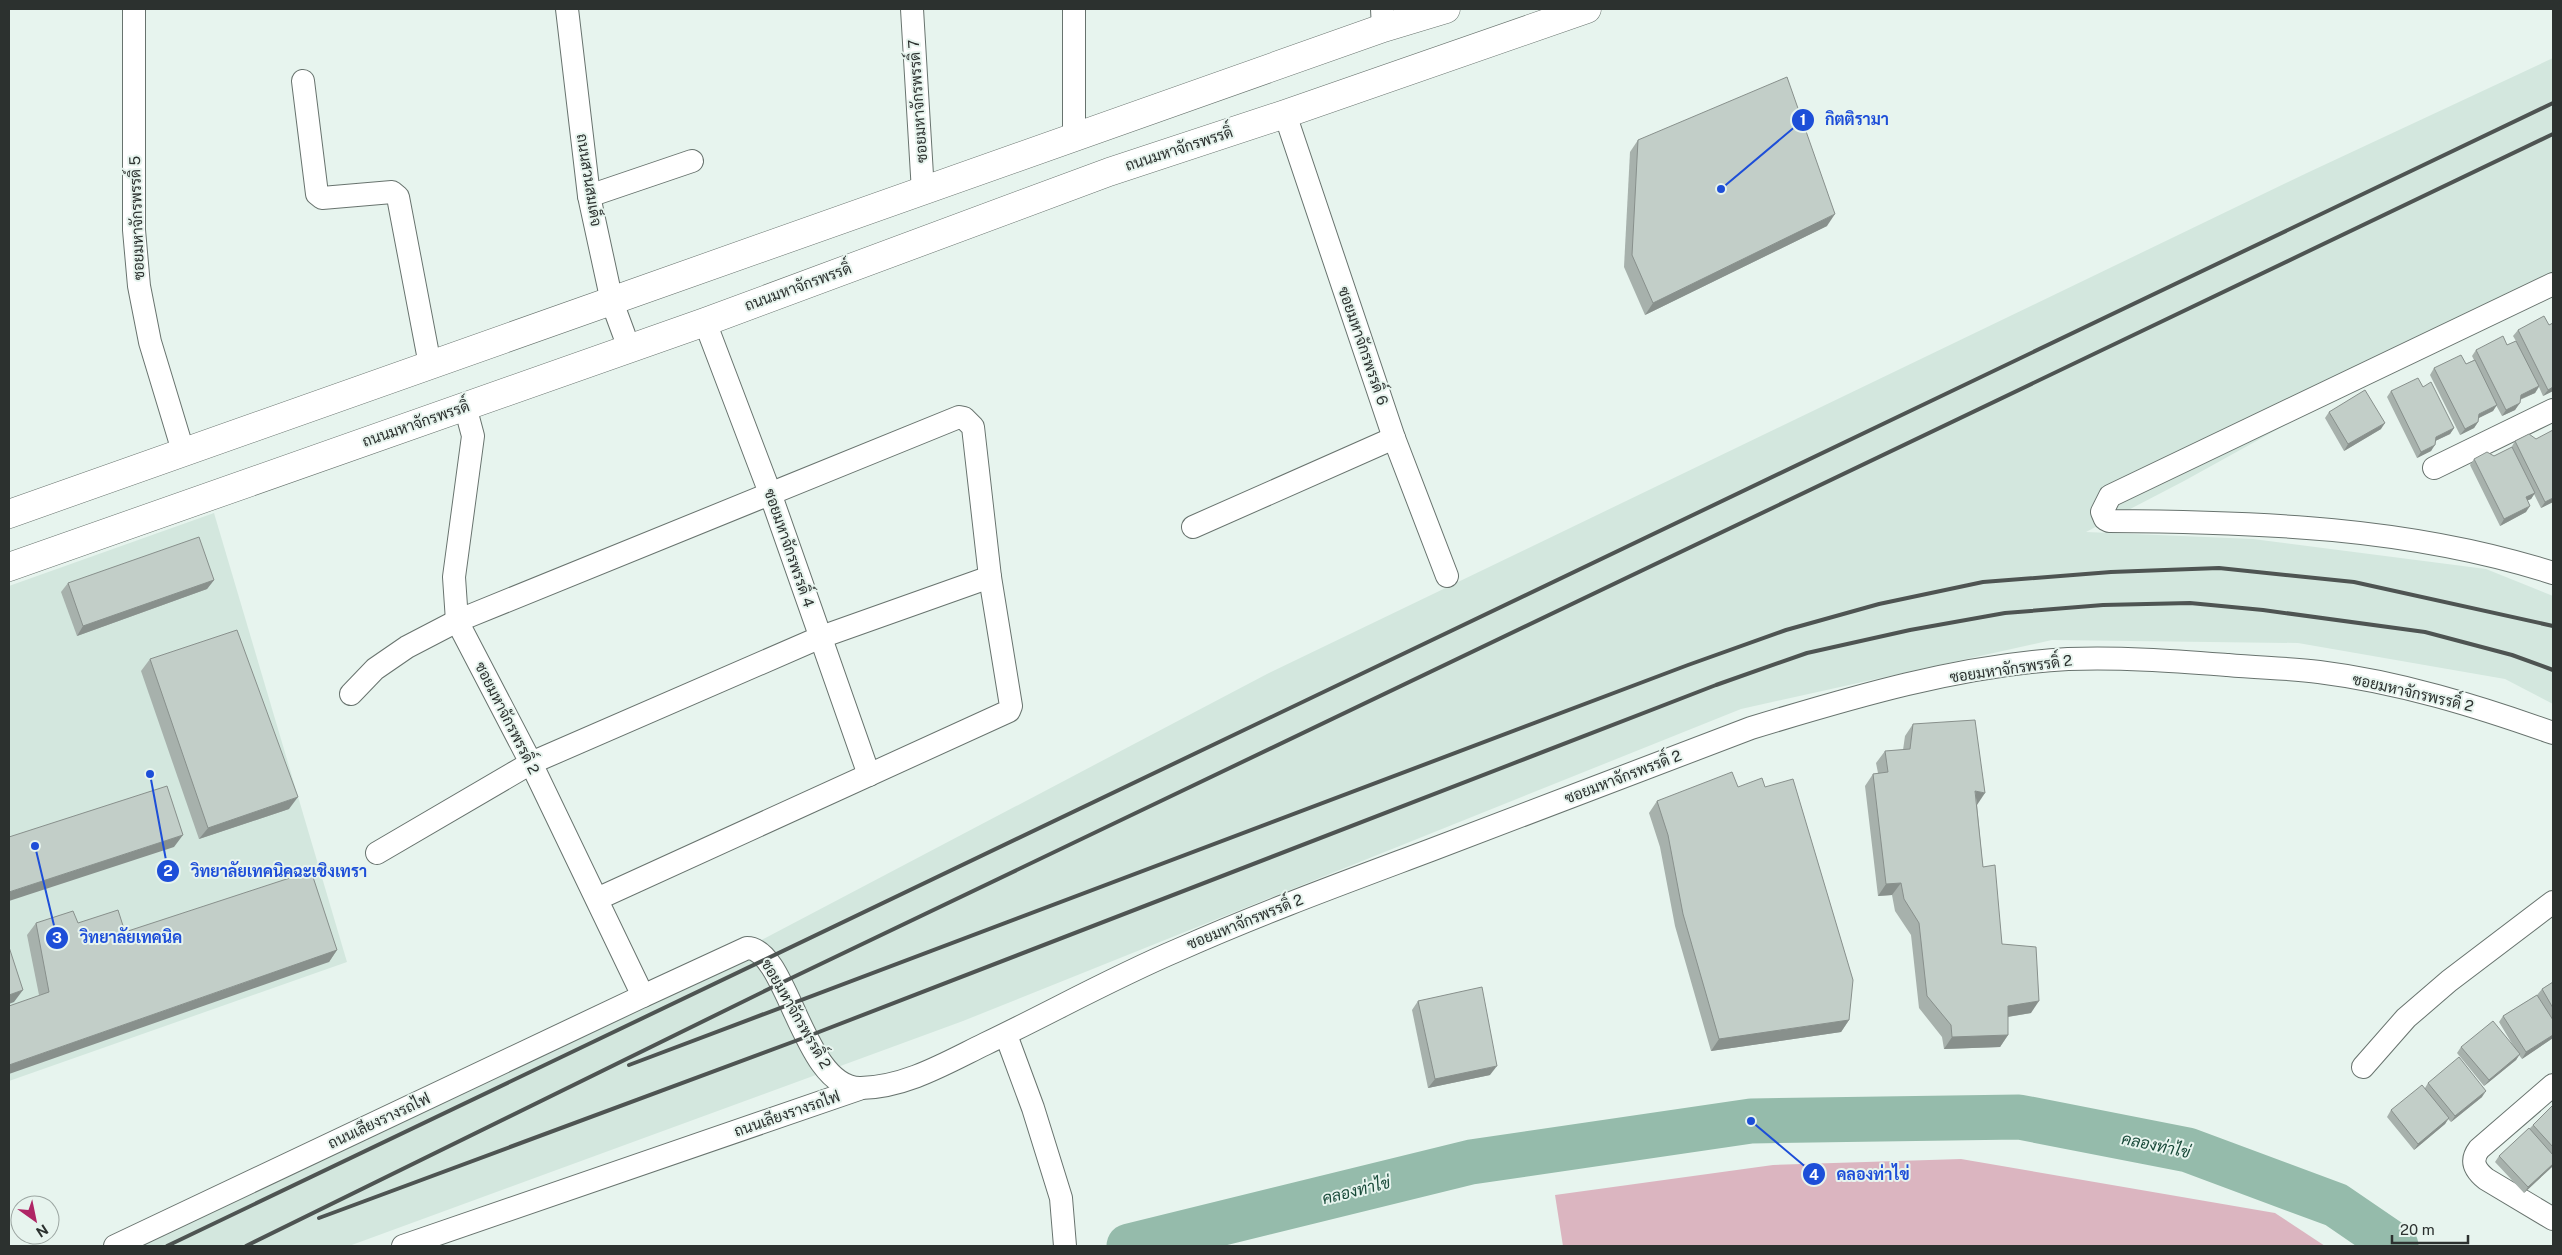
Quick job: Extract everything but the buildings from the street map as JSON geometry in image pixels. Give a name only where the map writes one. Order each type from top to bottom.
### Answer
[{"type":"main road","points":[[9,514],[1074,138],[1383,18],[1446,9]]},
{"type":"main road","name":"ถนนมหาจักรพรรดิ์","points":[[9,567],[705,322],[1109,172],[1285,114],[1587,9]]},
{"type":"street","name":"ซอยมหาจักรพรรดิ์ 5","points":[[134,9],[134,230],[139,286],[150,342],[184,451]]},
{"type":"street","name":"ถนนสวนสมเด็จ","points":[[567,9],[589,196],[612,302],[629,348]]},
{"type":"street","name":"ซอยมหาจักรพรรดิ์ 7","points":[[912,9],[923,192]]},
{"type":"street","points":[[1074,9],[1074,138]]},
{"type":"street","points":[[303,81],[319,197],[392,192],[398,197],[430,365]]},
{"type":"street","name":"ซอยมหาจักรพรรดิ์ 6","points":[[1285,114],[1394,438],[1447,576]]},
{"type":"street","points":[[589,196],[692,161]]},
{"type":"street","points":[[2553,284],[2110,496],[2102,512],[2102,516],[2109,521],[2255,523],[2331,529],[2411,541],[2483,555],[2553,573]]},
{"type":"street","name":"ซอยมหาจักรพรรดิ์ 4","points":[[705,322],[770,493],[869,775]]},
{"type":"street","name":"ซอยมหาจักรพรรดิ์ 2","points":[[465,406],[473,436],[454,577],[457,621],[531,763],[643,996],[747,948],[756,948],[768,959],[806,1037],[836,1082],[859,1089],[915,1078],[1006,1034],[1102,984],[1318,892],[1751,728],[1823,706],[1913,684],[1990,669],[2066,660],[2144,658],[2318,672],[2397,686],[2469,705],[2553,733]]},
{"type":"street","points":[[2434,468],[2553,410]]},
{"type":"street","points":[[351,694],[375,669],[406,647],[457,621],[958,417],[964,418],[973,427],[990,578],[1011,706],[1009,711],[597,899]]},
{"type":"street","points":[[1192,527],[1394,438]]},
{"type":"street","points":[[377,853],[531,763],[820,637],[990,578]]},
{"type":"street","points":[[2363,1067],[2406,1018],[2449,981],[2553,902]]},
{"type":"street","name":"ถนนเลียงรางรถไฟ","points":[[115,1246],[643,996]]},
{"type":"street","points":[[1006,1034],[1033,1108],[1062,1198],[1065,1246]]},
{"type":"street","points":[[2553,1085],[2479,1149],[2474,1155],[2474,1163],[2478,1173],[2486,1179],[2553,1219]]},
{"type":"street","name":"ถนนเลียงรางรถไฟ","points":[[403,1246],[859,1089]]},
{"type":"shaded area","points":[[2553,58],[2553,277],[2184,481],[2086,532],[2253,539],[2486,569],[2553,596],[2553,704],[2505,679],[2298,643],[2052,640],[1741,709],[963,1021],[349,1246],[137,1246],[587,1032],[1267,674],[2309,172]]},
{"type":"shaded area","points":[[214,513],[347,962],[9,1081],[9,586]]},
{"type":"shaded area","points":[[1961,1159],[2275,1213],[2325,1246],[1563,1246],[1555,1195],[1773,1165]]},
{"type":"waterway","name":"คลองท่าไข่","points":[[1129,1246],[1471,1162],[1751,1121],[2019,1117],[2188,1150],[2336,1205],[2396,1246]]},
{"type":"railway","points":[[167,1246],[2553,103]]},
{"type":"railway","points":[[246,1246],[781,983],[2553,134]]},
{"type":"railway","points":[[629,1065],[1688,665],[1786,630],[1879,604],[1983,582],[2111,572],[2219,568],[2354,582],[2553,626]]},
{"type":"railway","points":[[319,1218],[806,1037],[1716,685],[1807,653],[1910,630],[2005,613],[2103,605],[2190,603],[2263,610],[2425,632],[2512,655],[2553,670]]},
{"type":"place","name":"กิตติรามา","points":[[1721,189]]},
{"type":"place","name":"วิทยาลัยเทคนิคฉะเชิงเทรา","points":[[150,774]]},
{"type":"place","name":"วิทยาลัยเทคนิค","points":[[35,846]]},
{"type":"place","name":"คลองท่าไข่","points":[[1751,1121]]}]
